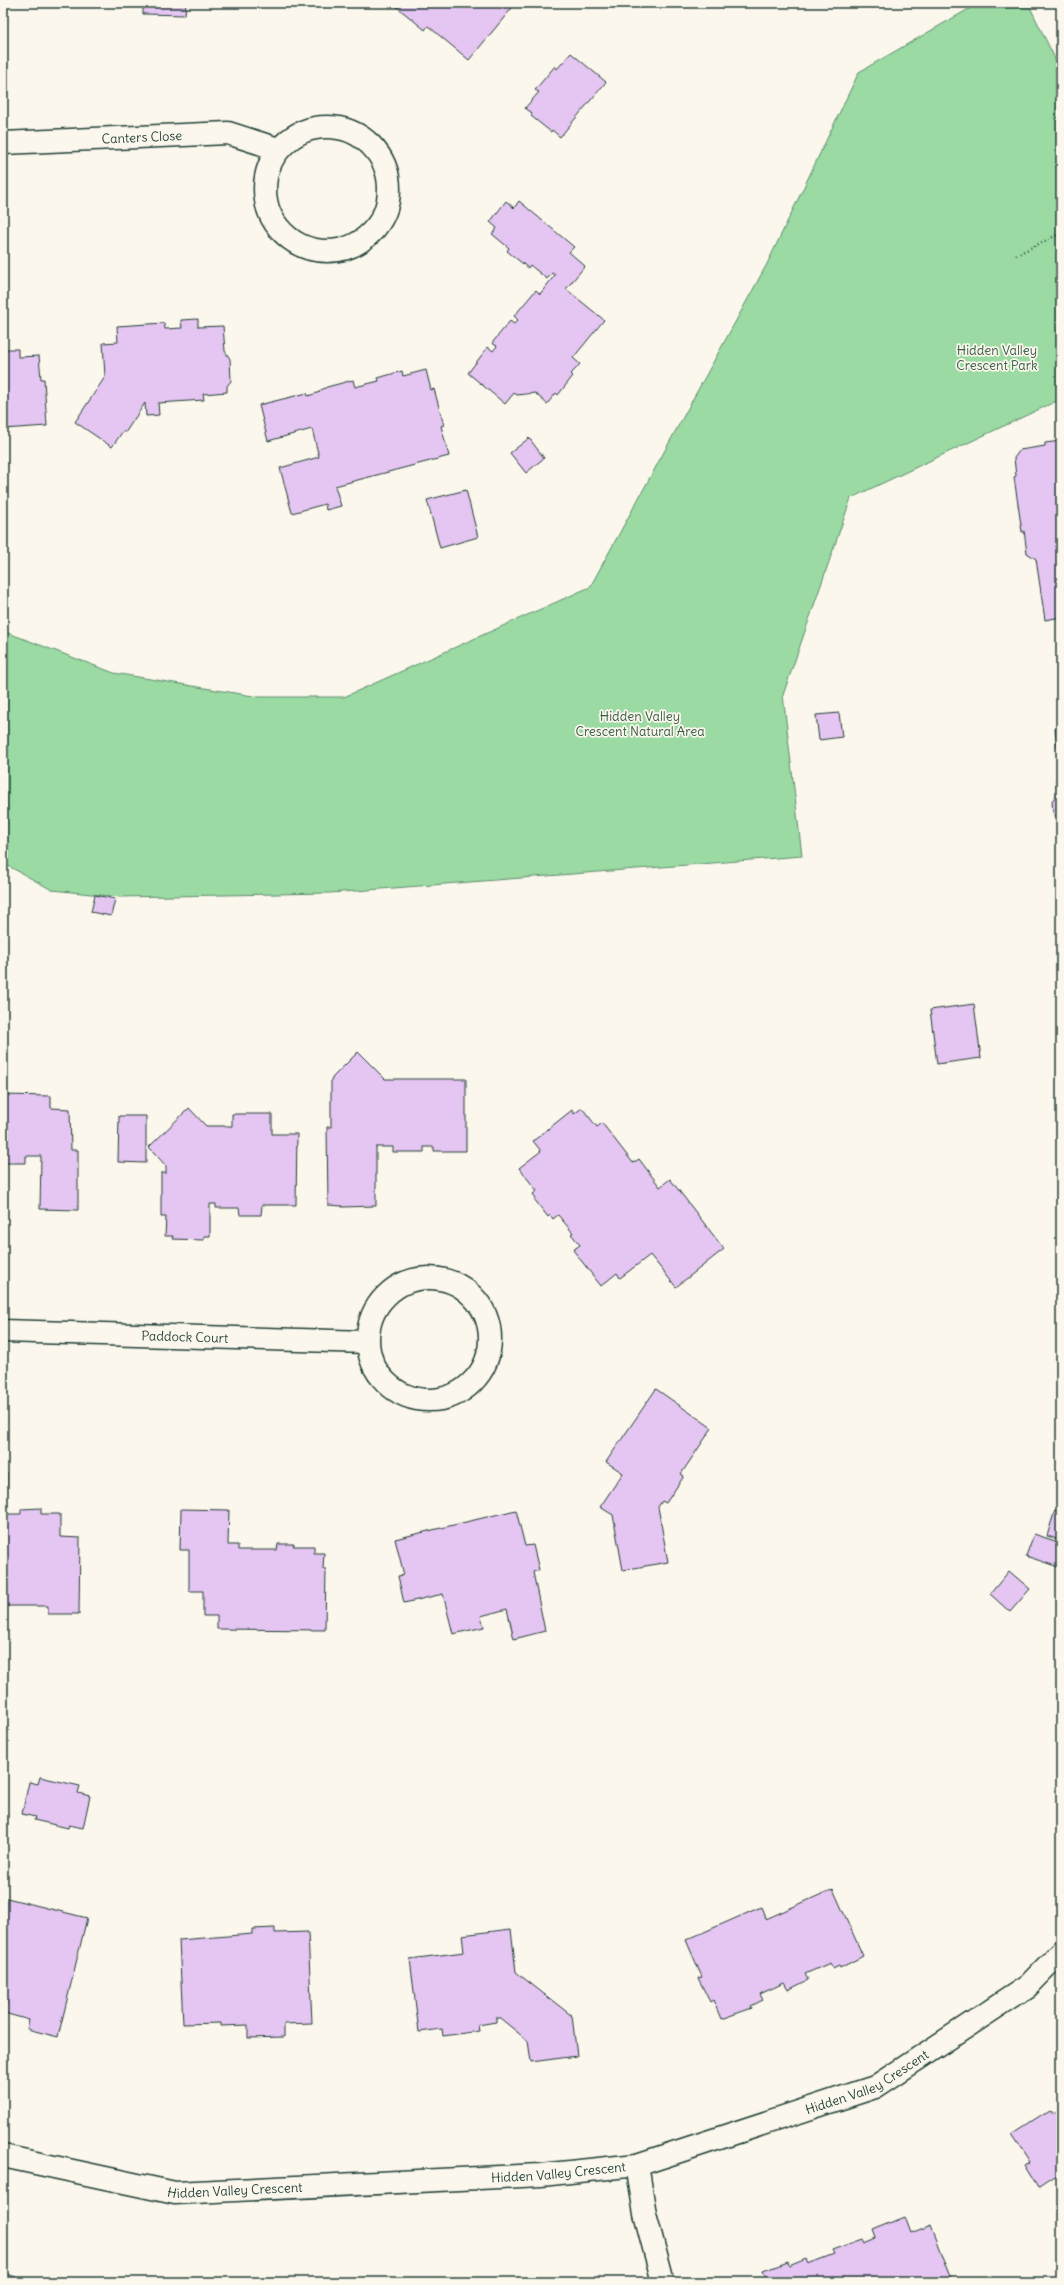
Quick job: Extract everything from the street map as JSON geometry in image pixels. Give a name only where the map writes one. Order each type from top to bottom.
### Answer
[{"type":"street","points":[[329,126],[357,134],[378,152],[385,164],[390,185],[384,216],[366,238],[337,251],[306,248],[287,237],[273,220],[265,197],[266,175],[278,148],[295,134],[307,129],[329,126]]},
{"type":"street","name":"Canters Close","points":[[3,143],[228,134],[278,148]]},
{"type":"street","points":[[430,1277],[448,1280],[466,1290],[485,1316],[489,1327],[489,1349],[481,1372],[464,1390],[447,1398],[433,1400],[409,1397],[390,1387],[380,1377],[370,1358],[367,1342],[370,1320],[382,1299],[398,1285],[430,1277]]},
{"type":"street","name":"Paddock Court","points":[[3,1331],[367,1342]]},
{"type":"street","name":"Hidden Valley Crescent","points":[[3,2156],[175,2193],[541,2175],[637,2165],[875,2087],[1028,1986],[1061,1952]]},
{"type":"street","points":[[637,2165],[645,2214],[663,2282]]},
{"type":"path","points":[[1016,255],[1061,233]]},
{"type":"green space","name":"Hidden Valley Crescent Natural Area","points":[[979,3],[1028,3],[1061,71],[1061,399],[851,498],[783,695],[802,856],[330,893],[120,897],[52,890],[3,863],[3,631],[114,673],[259,697],[344,697],[590,587],[767,264],[859,72]]},
{"type":"building","points":[[143,3],[186,3],[185,15],[143,14]]},
{"type":"building","points":[[392,3],[516,3],[469,60],[428,26],[425,30]]},
{"type":"building","points":[[571,53],[606,82],[560,137],[552,130],[551,132],[531,116],[532,113],[525,108],[539,92],[535,90],[555,66],[557,69]]},
{"type":"building","points":[[506,201],[514,208],[519,201],[574,247],[569,252],[585,266],[566,289],[604,320],[573,358],[580,364],[571,374],[573,376],[558,395],[556,393],[547,404],[535,393],[517,395],[514,393],[505,404],[468,373],[488,347],[493,351],[497,346],[492,343],[510,321],[514,324],[518,320],[514,316],[536,290],[540,294],[555,275],[552,273],[547,279],[530,265],[528,268],[507,251],[509,248],[492,234],[497,228],[490,222]]},
{"type":"building","points":[[198,319],[198,327],[223,326],[225,351],[230,359],[231,381],[227,386],[227,392],[203,394],[204,400],[158,403],[159,415],[146,416],[145,403],[125,433],[123,431],[112,447],[75,422],[105,377],[103,343],[118,342],[117,326],[164,323],[165,329],[182,328],[181,320]]},
{"type":"building","points":[[3,349],[18,349],[18,357],[39,356],[41,379],[44,379],[47,426],[3,429]]},
{"type":"building","points":[[426,370],[431,390],[434,389],[444,425],[441,426],[449,456],[335,486],[341,506],[326,510],[325,504],[292,513],[280,468],[319,457],[312,429],[268,441],[259,405],[307,393],[308,396],[320,392],[319,391],[327,387],[353,380],[355,387],[379,381],[378,378],[402,371],[403,376]]},
{"type":"building","points":[[529,438],[544,458],[526,473],[510,453]]},
{"type":"building","points":[[1061,441],[1061,617],[1045,620],[1036,559],[1027,553],[1024,531],[1022,532],[1014,477],[1016,476],[1014,458],[1020,450],[1045,446],[1045,443]]},
{"type":"building","points":[[466,490],[478,537],[440,548],[427,500]]},
{"type":"building","points":[[839,713],[842,737],[819,740],[816,715]]},
{"type":"building","points":[[1061,728],[1061,779],[1055,729]]},
{"type":"building","points":[[1061,779],[1061,822],[1053,813],[1052,801],[1057,794],[1056,780]]},
{"type":"building","points":[[95,895],[115,899],[111,916],[91,912]]},
{"type":"building","points":[[974,1004],[981,1058],[937,1064],[930,1010]]},
{"type":"building","points":[[358,1052],[385,1079],[466,1079],[466,1151],[434,1151],[434,1147],[424,1147],[424,1152],[393,1152],[393,1147],[376,1147],[376,1206],[342,1207],[328,1205],[327,1127],[331,1127],[331,1079]]},
{"type":"building","points":[[3,1095],[51,1096],[51,1108],[70,1109],[71,1150],[78,1150],[78,1210],[40,1209],[41,1156],[26,1156],[26,1163],[3,1163]]},
{"type":"building","points":[[189,1108],[206,1126],[232,1126],[232,1114],[272,1114],[272,1134],[297,1134],[296,1205],[262,1205],[261,1215],[240,1215],[239,1208],[216,1208],[216,1204],[210,1204],[210,1236],[204,1236],[204,1240],[172,1239],[173,1236],[165,1236],[166,1217],[161,1217],[161,1173],[166,1173],[166,1166],[149,1147]]},
{"type":"building","points":[[582,1108],[597,1127],[602,1123],[633,1163],[639,1159],[660,1187],[670,1179],[724,1249],[676,1287],[650,1255],[620,1278],[617,1273],[601,1286],[573,1250],[580,1245],[571,1234],[573,1233],[558,1215],[553,1219],[550,1215],[548,1217],[534,1199],[536,1198],[533,1194],[537,1191],[519,1168],[541,1151],[533,1141],[572,1110],[574,1114]]},
{"type":"building","points":[[119,1116],[146,1116],[146,1163],[118,1162]]},
{"type":"building","points":[[656,1389],[712,1428],[681,1474],[684,1476],[666,1503],[662,1501],[658,1507],[668,1562],[623,1570],[613,1515],[600,1507],[623,1473],[606,1462]]},
{"type":"building","points":[[3,1472],[7,1473],[6,1514],[21,1514],[21,1509],[41,1508],[41,1514],[60,1514],[60,1537],[80,1538],[79,1614],[48,1614],[48,1606],[3,1606]]},
{"type":"building","points":[[181,1509],[229,1510],[228,1545],[238,1545],[238,1550],[277,1550],[278,1544],[294,1544],[293,1546],[314,1546],[314,1553],[324,1553],[323,1569],[326,1569],[325,1630],[217,1629],[217,1616],[203,1616],[203,1591],[189,1591],[189,1550],[180,1550]]},
{"type":"building","points":[[516,1510],[525,1546],[533,1545],[539,1570],[533,1572],[545,1631],[514,1639],[507,1609],[481,1616],[484,1627],[453,1634],[443,1594],[404,1603],[398,1576],[404,1575],[395,1539]]},
{"type":"building","points":[[1055,1510],[1061,1512],[1061,1540],[1047,1536]]},
{"type":"building","points":[[1034,1534],[1061,1543],[1061,1568],[1026,1556]]},
{"type":"building","points":[[1009,1571],[1030,1589],[1010,1612],[990,1594]]},
{"type":"building","points":[[40,1777],[80,1786],[78,1793],[90,1796],[83,1828],[69,1825],[68,1828],[34,1820],[35,1817],[22,1814],[29,1782],[38,1784]]},
{"type":"building","points":[[833,1889],[863,1956],[840,1968],[839,1966],[833,1969],[830,1963],[805,1974],[808,1980],[788,1990],[784,1983],[760,1994],[763,2000],[751,2006],[752,2008],[721,2019],[713,2000],[710,2002],[698,1978],[702,1977],[686,1940],[761,1907],[766,1919]]},
{"type":"building","points":[[3,1897],[87,1918],[58,2037],[27,2029],[29,2020],[4,2013],[7,2001],[3,2000]]},
{"type":"building","points":[[275,1928],[275,1933],[308,1932],[312,2023],[284,2024],[284,2037],[248,2038],[248,2025],[221,2026],[221,2023],[183,2024],[179,1940],[252,1934],[252,1929]]},
{"type":"building","points":[[511,1929],[516,1972],[572,2016],[577,2056],[531,2062],[528,2041],[500,2018],[496,2018],[496,2022],[478,2025],[479,2031],[443,2036],[442,2029],[419,2032],[410,1959],[464,1952],[462,1935]]},
{"type":"building","points":[[1061,2107],[1061,2175],[1040,2189],[1026,2166],[1031,2163],[1012,2134],[1049,2110],[1051,2114]]},
{"type":"building","points":[[905,2217],[911,2233],[931,2225],[953,2282],[767,2282],[763,2271],[788,2262],[789,2266],[806,2259],[808,2264],[834,2254],[832,2250],[862,2239],[864,2243],[876,2238],[873,2230]]},
{"type":"building","points":[[3,2273],[16,2277],[14,2280],[22,2282],[3,2282]]},
{"type":"park label","name":"Hidden Valley Crescent Park","points":[[997,358]]}]
